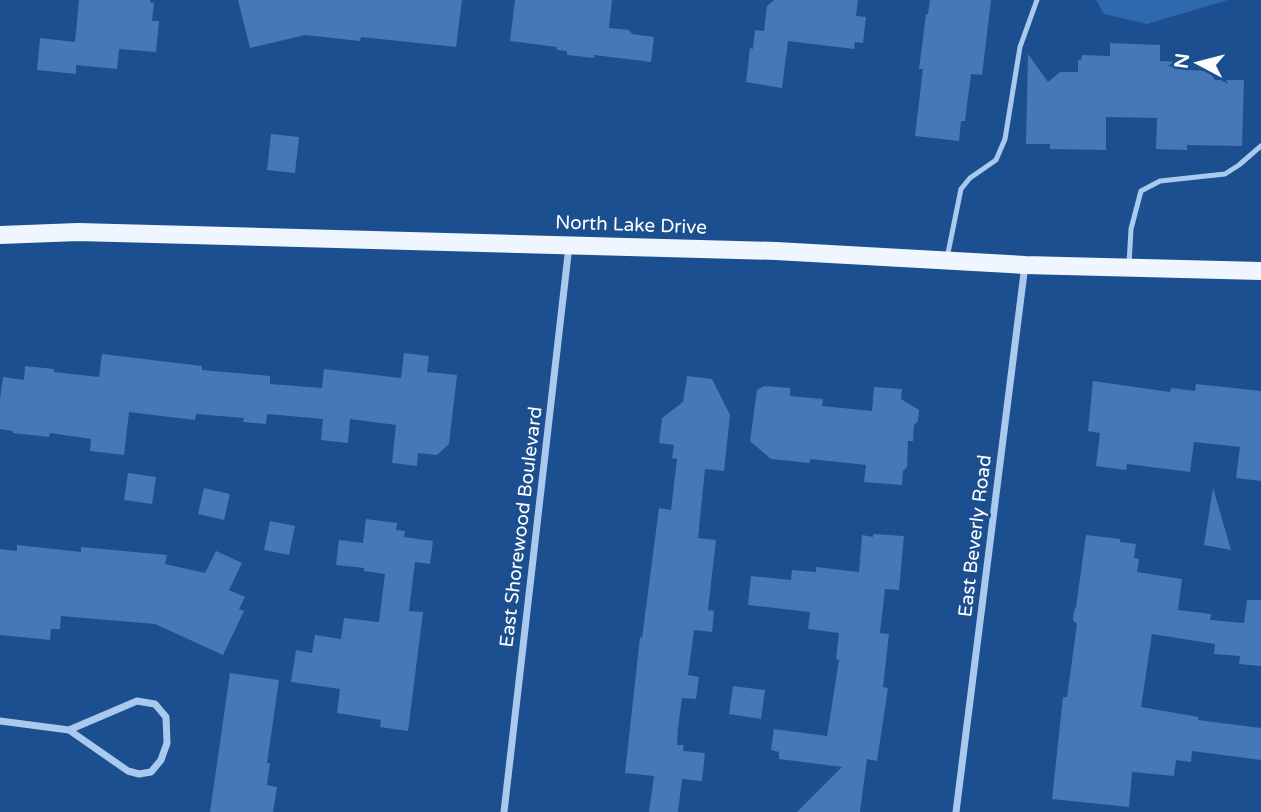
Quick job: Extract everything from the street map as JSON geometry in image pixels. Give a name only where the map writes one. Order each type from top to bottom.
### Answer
[{"type":"main road","name":"North Lake Drive","points":[[0,235],[78,232],[569,245],[776,251],[1025,265],[1261,271]]},
{"type":"street","name":"East Shorewood Boulevard","points":[[504,812],[569,245]]},
{"type":"street","name":"East Beverly Road","points":[[956,812],[1025,265]]},
{"type":"street","points":[[0,721],[69,730],[128,771],[139,774],[151,772],[161,760],[167,743],[166,717],[155,704],[137,701],[69,730]]},
{"type":"lane","points":[[946,261],[961,189],[970,178],[996,160],[1005,139],[1020,47],[1037,0]]},
{"type":"lane","points":[[1129,267],[1131,229],[1141,191],[1160,181],[1225,174],[1240,165],[1261,146]]},
{"type":"shaded area","points":[[1096,0],[1228,0],[1147,24],[1104,14]]},
{"type":"building","points":[[79,0],[150,0],[154,3],[152,21],[159,21],[156,52],[119,49],[117,69],[76,65],[76,74],[37,70],[40,38],[75,42]]},
{"type":"building","points":[[238,0],[462,0],[456,47],[361,37],[360,41],[305,35],[250,48]]},
{"type":"building","points":[[515,0],[612,0],[609,28],[654,37],[651,62],[594,55],[594,58],[567,55],[567,51],[557,50],[557,47],[510,41]]},
{"type":"building","points":[[774,0],[858,0],[856,16],[866,17],[863,43],[855,42],[854,49],[788,41],[782,88],[746,82],[755,30],[764,31],[767,6]]},
{"type":"building","points":[[930,0],[991,0],[982,75],[971,74],[965,121],[961,121],[959,141],[915,136],[923,69],[919,69]]},
{"type":"building","points":[[1110,43],[1160,45],[1160,61],[1186,62],[1186,70],[1209,71],[1215,80],[1244,80],[1242,146],[1187,145],[1187,150],[1156,149],[1157,118],[1106,117],[1106,150],[1050,149],[1050,144],[1026,144],[1028,54],[1048,82],[1060,72],[1078,72],[1078,60],[1081,60],[1082,55],[1110,56]]},
{"type":"building","points":[[271,134],[299,137],[295,173],[267,170]]},
{"type":"building","points":[[404,353],[429,356],[427,372],[457,375],[449,444],[437,455],[418,453],[417,466],[392,463],[396,425],[350,419],[348,443],[321,440],[323,419],[267,414],[266,424],[243,422],[244,418],[196,414],[195,420],[129,412],[124,455],[90,451],[91,439],[50,433],[49,437],[0,429],[3,377],[24,380],[25,366],[99,377],[102,354],[202,366],[202,370],[270,376],[270,384],[322,388],[324,369],[401,378]]},
{"type":"building","points":[[687,376],[712,379],[730,415],[724,471],[705,469],[698,538],[716,540],[708,610],[714,611],[712,632],[694,630],[688,675],[699,677],[696,699],[682,698],[678,728],[677,745],[684,745],[683,751],[705,753],[702,781],[682,779],[678,812],[649,812],[654,776],[625,773],[640,637],[642,638],[659,508],[671,510],[677,459],[672,458],[674,445],[659,443],[662,418],[683,402]]},
{"type":"building","points":[[1093,381],[1170,392],[1171,388],[1195,391],[1196,384],[1261,391],[1261,481],[1236,478],[1240,447],[1194,442],[1190,472],[1127,464],[1126,470],[1096,466],[1100,433],[1088,431]]},
{"type":"building","points":[[764,386],[790,388],[790,396],[823,399],[822,406],[872,411],[874,387],[902,389],[901,399],[919,410],[913,441],[908,441],[907,467],[903,471],[902,485],[864,482],[866,465],[810,459],[810,463],[771,459],[750,441],[757,390]]},
{"type":"building","points":[[128,473],[156,477],[152,504],[124,500]]},
{"type":"building","points":[[204,488],[230,494],[224,520],[198,514]]},
{"type":"building","points":[[1213,488],[1231,550],[1204,545]]},
{"type":"building","points":[[366,519],[397,523],[396,530],[405,531],[404,537],[433,541],[430,564],[415,562],[409,611],[423,612],[408,731],[380,727],[381,720],[337,713],[340,689],[291,682],[296,650],[312,653],[315,635],[341,639],[344,618],[379,622],[385,574],[364,571],[364,568],[336,565],[339,540],[363,543]]},
{"type":"building","points":[[270,521],[295,526],[289,555],[264,550]]},
{"type":"building","points":[[873,534],[904,536],[899,590],[885,589],[880,633],[889,634],[883,687],[888,688],[877,761],[867,759],[860,812],[797,812],[842,767],[779,759],[779,752],[771,750],[774,729],[827,736],[839,660],[836,659],[839,633],[808,629],[810,612],[748,605],[751,576],[791,580],[792,570],[816,572],[816,567],[859,572],[862,535],[873,537]]},
{"type":"building","points":[[1086,535],[1136,544],[1134,558],[1139,559],[1137,572],[1182,579],[1178,610],[1211,614],[1210,620],[1244,623],[1247,600],[1261,600],[1261,666],[1239,664],[1240,656],[1214,654],[1215,644],[1152,634],[1141,707],[1199,717],[1198,720],[1261,728],[1261,760],[1192,751],[1191,762],[1176,760],[1174,776],[1132,772],[1129,807],[1052,799],[1063,697],[1067,697],[1077,624],[1073,620]]},
{"type":"building","points":[[17,545],[81,552],[81,547],[167,555],[165,564],[205,573],[216,551],[242,563],[229,590],[245,597],[239,609],[244,611],[223,655],[155,624],[61,616],[60,629],[51,629],[50,640],[0,635],[0,549],[17,551]]},
{"type":"building","points":[[230,673],[279,680],[267,763],[270,763],[267,785],[277,787],[273,812],[210,812]]},
{"type":"building","points":[[733,686],[765,690],[761,719],[729,714]]}]
